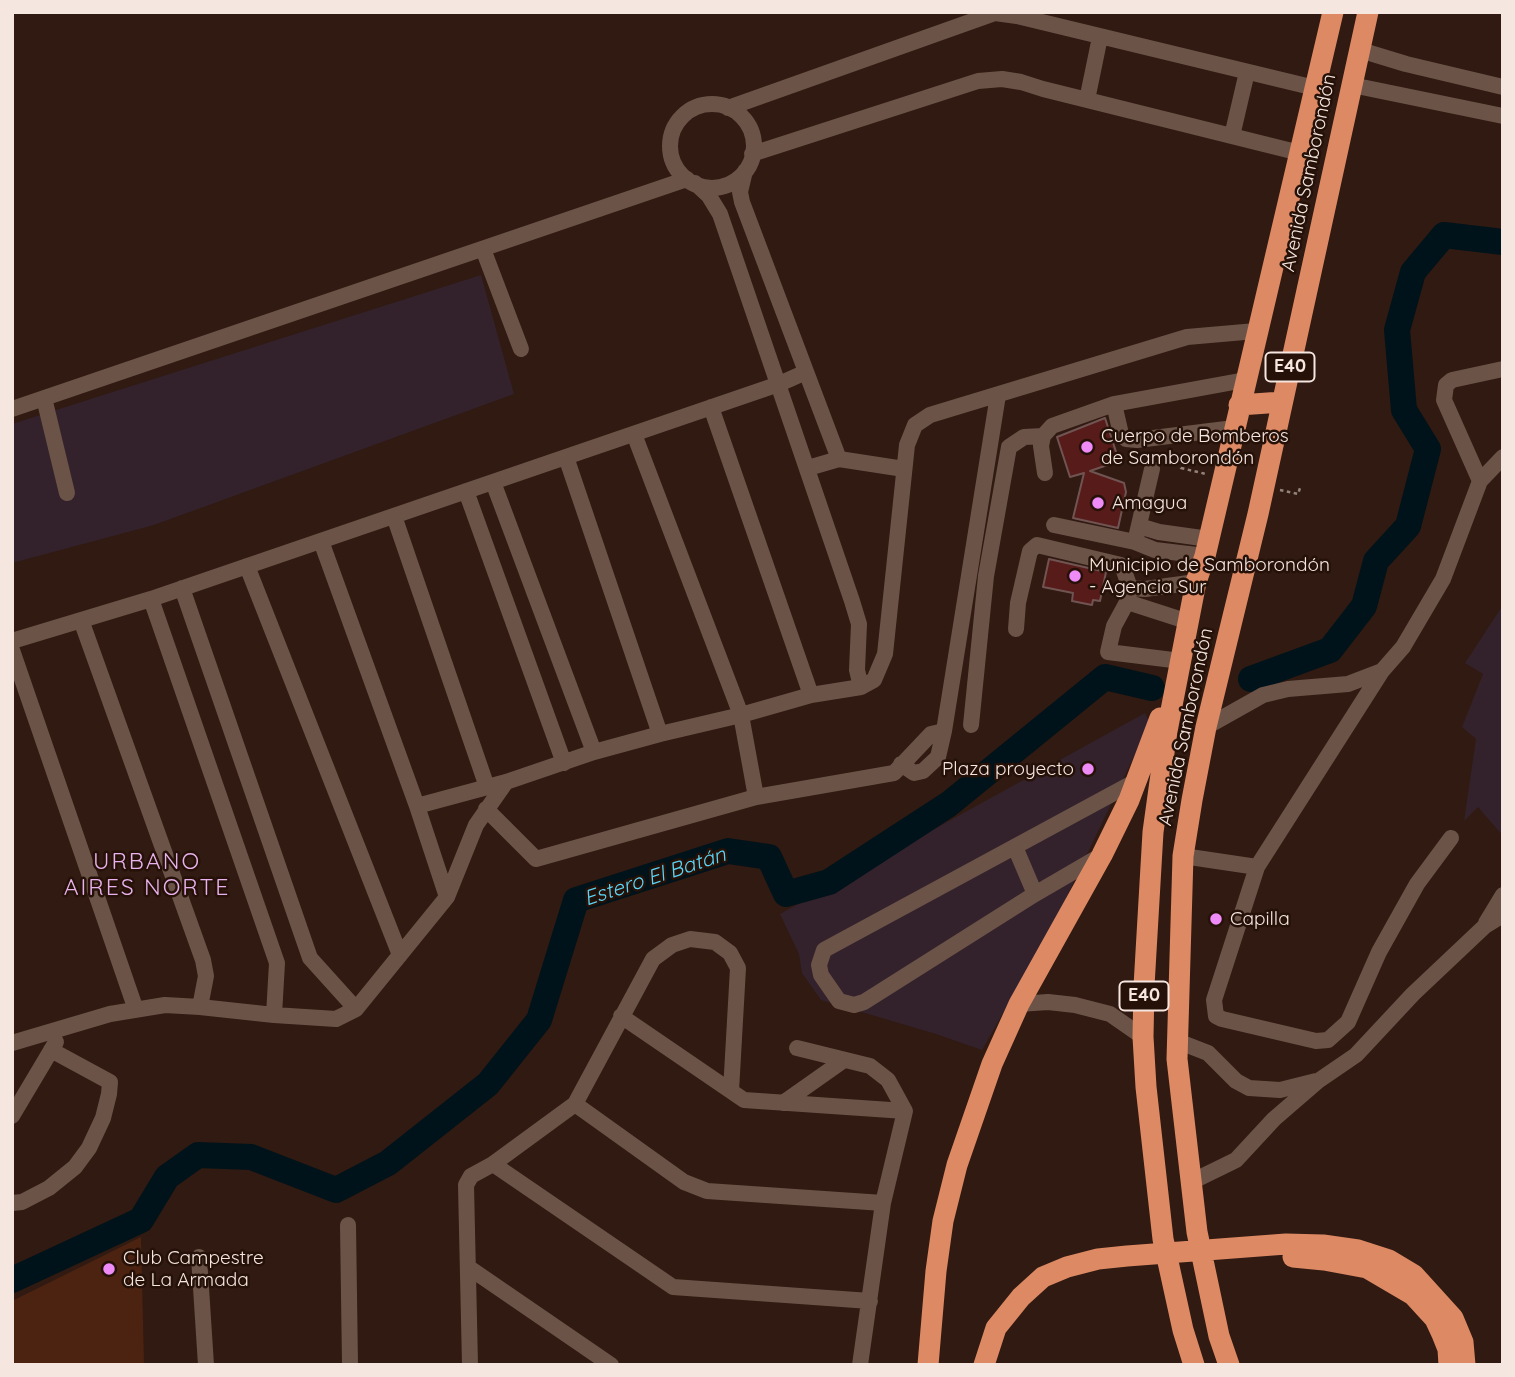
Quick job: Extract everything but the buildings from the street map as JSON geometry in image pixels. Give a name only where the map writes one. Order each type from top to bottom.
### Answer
[{"type":"highway","name":"Avenida Samborondón","points":[[1184,1330],[1161,1227],[1143,1037],[1148,884],[1153,832],[1167,731],[1196,582],[1207,547],[1333,12]]},
{"type":"highway","name":"Avenida Samborondón","points":[[1219,1336],[1197,1232],[1183,1119],[1177,1041],[1183,856],[1206,727],[1282,402],[1368,12]]},
{"type":"highway","points":[[1239,405],[1282,402]]},
{"type":"highway","points":[[928,1365],[936,1271],[949,1199],[957,1166],[992,1064],[1019,1004],[1102,855],[1138,780],[1181,661]]},
{"type":"highway","points":[[984,1365],[996,1328],[1028,1289],[1043,1277],[1067,1266],[1098,1259],[1128,1260],[1323,1245],[1359,1250],[1388,1260],[1414,1275],[1453,1318],[1463,1342],[1465,1365]]},
{"type":"highway","points":[[1250,1252],[1324,1260],[1367,1268],[1380,1274],[1413,1295],[1435,1319],[1448,1349],[1449,1365]]},
{"type":"highway","points":[[995,1365],[1006,1336],[1017,1318],[1047,1287],[1083,1271],[1128,1260]]},
{"type":"highway","points":[[1184,1330],[1186,1365]]},
{"type":"highway","name":"E40","points":[[1184,1330],[1194,1365]]},
{"type":"highway","points":[[1219,1336],[1237,1365]]},
{"type":"highway","name":"E40","points":[[1219,1336],[1229,1365]]},
{"type":"street","points":[[727,108],[995,13],[1315,88]]},
{"type":"street","points":[[1087,100],[1100,37]]},
{"type":"street","points":[[1360,50],[1503,87]]},
{"type":"street","points":[[1232,136],[1247,72]]},
{"type":"street","points":[[752,154],[978,81],[1002,79],[1300,153]]},
{"type":"street","points":[[1352,85],[1503,116]]},
{"type":"street","points":[[839,460],[742,202],[740,191],[744,171],[752,154],[752,135],[741,117],[727,108],[712,104],[701,105],[682,116],[676,124],[670,145],[671,156],[675,166],[709,196],[720,214],[859,624],[857,670],[861,687]]},
{"type":"street","points":[[12,409],[691,181],[711,187],[722,186],[732,182],[744,171]]},
{"type":"street","points":[[483,249],[521,349]]},
{"type":"street","points":[[417,806],[506,782],[594,752],[811,695],[861,687],[874,680],[885,654],[907,445],[915,425],[930,415],[1187,337],[1256,331]]},
{"type":"street","points":[[1480,481],[1444,400],[1446,385],[1452,380],[1503,369]]},
{"type":"street","points":[[12,641],[151,599],[779,384],[806,372]]},
{"type":"street","points":[[1045,473],[1041,446],[1043,436],[1052,426],[1114,404],[1245,380]]},
{"type":"street","points":[[486,809],[536,859],[756,797],[894,773],[901,764],[914,773],[923,771],[938,757],[944,732],[998,396]]},
{"type":"street","points":[[44,398],[67,493]]},
{"type":"street","points":[[1114,404],[1121,435],[1126,439],[1234,429]]},
{"type":"street","points":[[711,407],[811,695]]},
{"type":"street","points":[[634,434],[741,715],[756,797]]},
{"type":"street","points":[[971,725],[986,576],[1009,447],[1024,437],[1043,436]]},
{"type":"street","points":[[566,457],[660,734]]},
{"type":"street","points":[[1451,838],[1416,884],[1348,1022],[1328,1040],[1316,1041],[1216,1016],[1214,1000],[1257,867],[1381,671],[1403,647],[1443,579],[1480,481],[1503,457]]},
{"type":"street","points":[[808,468],[839,460],[904,469]]},
{"type":"street","points":[[1135,542],[1152,469]]},
{"type":"street","points":[[493,482],[594,752]]},
{"type":"street","points":[[466,491],[564,764]]},
{"type":"street","points":[[394,516],[487,787]]},
{"type":"street","points":[[1054,525],[1135,542],[1155,550],[1207,547]]},
{"type":"street","points":[[1139,526],[1207,547]]},
{"type":"street","points":[[321,541],[447,897]]},
{"type":"street","points":[[1016,629],[1018,603],[1030,551],[1037,545],[1121,565],[1128,595],[1108,652],[1181,661]]},
{"type":"street","points":[[247,566],[400,955]]},
{"type":"street","points":[[1128,595],[1145,589],[1196,582]]},
{"type":"street","points":[[182,588],[310,957],[356,1009]]},
{"type":"street","points":[[1128,595],[1189,622]]},
{"type":"street","points":[[151,599],[277,964],[274,1015]]},
{"type":"street","points":[[81,621],[203,960],[206,976],[200,1007]]},
{"type":"street","points":[[12,650],[136,1010]]},
{"type":"street","points":[[1206,727],[1263,695],[1288,689],[1348,684],[1381,671]]},
{"type":"street","points":[[1102,855],[864,1002],[854,1005],[839,1001],[821,975],[819,965],[824,950],[1138,780]]},
{"type":"street","points":[[12,1043],[110,1014],[165,1005],[336,1019],[356,1009],[447,897],[471,836],[506,782]]},
{"type":"street","points":[[1014,847],[1035,894]]},
{"type":"street","points":[[1183,856],[1257,867]]},
{"type":"street","points":[[1485,926],[1503,895]]},
{"type":"street","points":[[1191,1182],[1236,1160],[1273,1119],[1318,1081],[1356,1055],[1413,994],[1485,926],[1503,915]]},
{"type":"street","points":[[470,1365],[466,1185],[471,1176],[493,1164],[575,1104],[653,959],[672,945],[690,939],[715,942],[730,953],[738,968],[731,1091]]},
{"type":"street","points":[[1019,1004],[1048,1002],[1075,1005],[1110,1014],[1143,1037]]},
{"type":"street","points":[[621,1016],[744,1100],[905,1111]]},
{"type":"street","points":[[12,1116],[64,1028]]},
{"type":"street","points":[[1177,1041],[1208,1054],[1236,1081],[1249,1087],[1280,1090],[1318,1081]]},
{"type":"street","points":[[797,1048],[870,1066],[888,1080],[905,1111],[883,1203],[860,1365]]},
{"type":"street","points":[[12,1203],[22,1202],[49,1188],[75,1167],[89,1148],[103,1118],[110,1094],[110,1082],[51,1051]]},
{"type":"street","points":[[783,1103],[844,1060]]},
{"type":"street","points":[[575,1104],[684,1182],[707,1191],[883,1203]]},
{"type":"street","points":[[493,1164],[673,1287],[870,1301]]},
{"type":"street","points":[[348,1225],[350,1365]]},
{"type":"street","points":[[200,1257],[206,1365]]},
{"type":"street","points":[[468,1267],[611,1365]]},
{"type":"path","points":[[1182,461],[1181,468],[1223,478]]},
{"type":"path","points":[[1298,494],[1300,488]]},
{"type":"shaded area","points":[[481,275],[514,394],[154,525],[12,563],[12,424]]},
{"type":"shaded area","points":[[1503,605],[1503,836],[1478,807],[1464,821],[1476,739],[1462,727],[1483,674],[1465,663]]},
{"type":"shaded area","points":[[1145,713],[1150,723],[1054,923],[982,1050],[821,1000],[802,973],[799,954],[780,914]]},
{"type":"shaded area","name":"Club Campestre de La Armada","points":[[141,1237],[144,1365],[12,1365],[12,1301]]},
{"type":"waterway","name":"Estero El Batán","points":[[1251,679],[1330,650],[1364,606],[1376,561],[1408,526],[1428,449],[1404,410],[1397,330],[1413,272],[1444,235],[1503,242]]},
{"type":"waterway","name":"Estero El Batán","points":[[12,1280],[141,1220],[167,1177],[198,1155],[251,1157],[336,1190],[388,1163],[488,1084],[539,1020],[576,900],[728,851],[769,857],[786,894],[829,882],[949,804],[1105,677],[1152,688]]},
{"type":"place","name":"Cuerpo de Bomberos de Samborondón","points":[[1087,447]]},
{"type":"place","name":"Amagua","points":[[1098,503]]},
{"type":"place","name":"Municipio de Samborondón - Agencia Sur","points":[[1075,576]]},
{"type":"place","name":"Plaza proyecto","points":[[1088,769]]},
{"type":"place","name":"Capilla","points":[[1216,919]]},
{"type":"place","name":"Club Campestre de La Armada","points":[[109,1269]]},
{"type":"district","name":"URBANO AIRES NORTE","points":[[147,875]]}]
